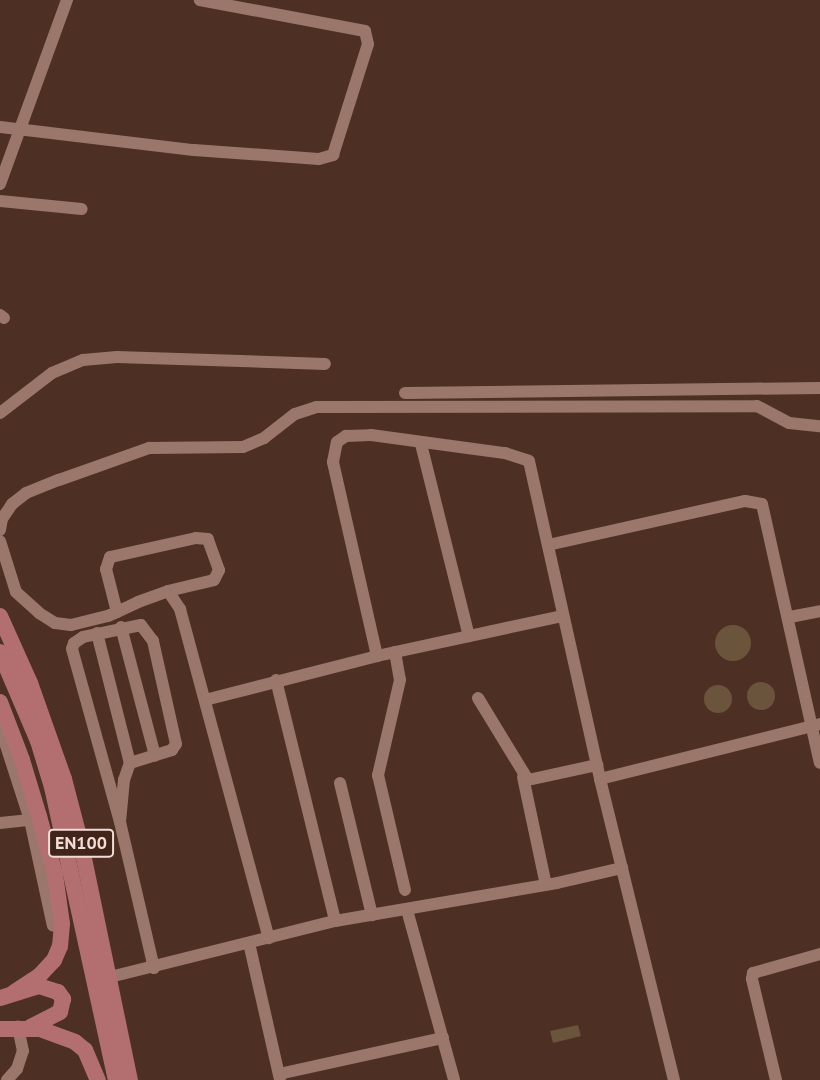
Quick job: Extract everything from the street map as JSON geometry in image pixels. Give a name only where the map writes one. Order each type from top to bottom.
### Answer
[{"type":"main road","name":"EN100","points":[[0,616],[30,683],[64,779],[81,844],[106,978],[130,1080]]},
{"type":"main road","name":"EN100","points":[[0,652],[37,741],[52,788],[116,1080]]},
{"type":"main road","points":[[0,702],[39,816],[55,874],[62,924],[60,946],[54,960],[39,976],[7,995]]},
{"type":"main road","points":[[7,995],[43,986],[55,989],[63,999],[63,1006],[57,1016],[23,1027]]},
{"type":"main road","points":[[0,1028],[23,1027],[53,1032],[75,1042],[85,1050],[98,1080]]},
{"type":"street","points":[[0,184],[67,0]]},
{"type":"street","points":[[0,127],[194,150],[319,159],[333,155],[368,44],[365,31],[200,0]]},
{"type":"street","points":[[0,201],[82,209]]},
{"type":"street","points":[[0,412],[52,373],[83,360],[117,357],[325,364]]},
{"type":"street","points":[[405,393],[820,388]]},
{"type":"street","points":[[0,530],[2,519],[12,504],[26,493],[48,484],[149,448],[243,447],[264,438],[295,414],[316,407],[757,406],[789,423],[820,426]]},
{"type":"street","points":[[377,656],[333,462],[337,442],[346,436],[371,435],[421,444],[505,453],[529,461],[562,617],[674,1080]]},
{"type":"street","points":[[421,444],[469,636]]},
{"type":"street","points":[[548,545],[757,501],[765,510],[816,725],[820,763]]},
{"type":"street","points":[[0,541],[16,592],[39,613],[55,623],[71,625],[117,612],[168,591],[208,582],[218,576],[219,570],[208,539],[203,537],[114,555],[106,563],[106,569],[117,612]]},
{"type":"street","points":[[180,609],[186,586]]},
{"type":"street","points":[[168,591],[180,609],[269,938]]},
{"type":"street","points":[[790,617],[820,611]]},
{"type":"street","points":[[205,700],[377,656],[562,617]]},
{"type":"street","points":[[130,763],[172,750],[176,735],[153,641],[141,625],[97,633],[80,639],[74,643],[72,649],[120,822],[154,968]]},
{"type":"street","points":[[121,627],[155,756]]},
{"type":"street","points":[[97,633],[130,763],[124,780],[120,822]]},
{"type":"street","points":[[395,652],[401,676],[378,775],[405,890]]},
{"type":"street","points":[[276,680],[335,921]]},
{"type":"street","points":[[478,698],[523,777],[546,885]]},
{"type":"street","points":[[600,779],[816,725]]},
{"type":"street","points":[[0,727],[30,820],[53,926]]},
{"type":"street","points":[[523,777],[527,780],[597,765]]},
{"type":"street","points":[[340,783],[372,915]]},
{"type":"street","points":[[0,823],[30,820]]},
{"type":"street","points":[[106,978],[335,921],[546,885],[622,868]]},
{"type":"street","points":[[407,910],[453,1080]]},
{"type":"street","points":[[249,943],[280,1077],[443,1038]]},
{"type":"street","points":[[776,1080],[752,979],[753,973],[820,954]]},
{"type":"street","points":[[7,1080],[17,1069],[23,1051],[23,1027]]},
{"type":"building","points":[[733,625],[746,630],[751,643],[746,656],[733,661],[720,656],[715,643],[720,630]]},
{"type":"building","points":[[761,682],[771,686],[775,696],[771,706],[761,710],[751,706],[747,696],[751,686]]},
{"type":"building","points":[[718,685],[728,689],[732,699],[728,709],[718,713],[708,709],[704,699],[708,689]]},
{"type":"building","points":[[578,1025],[581,1036],[553,1043],[550,1031]]}]
